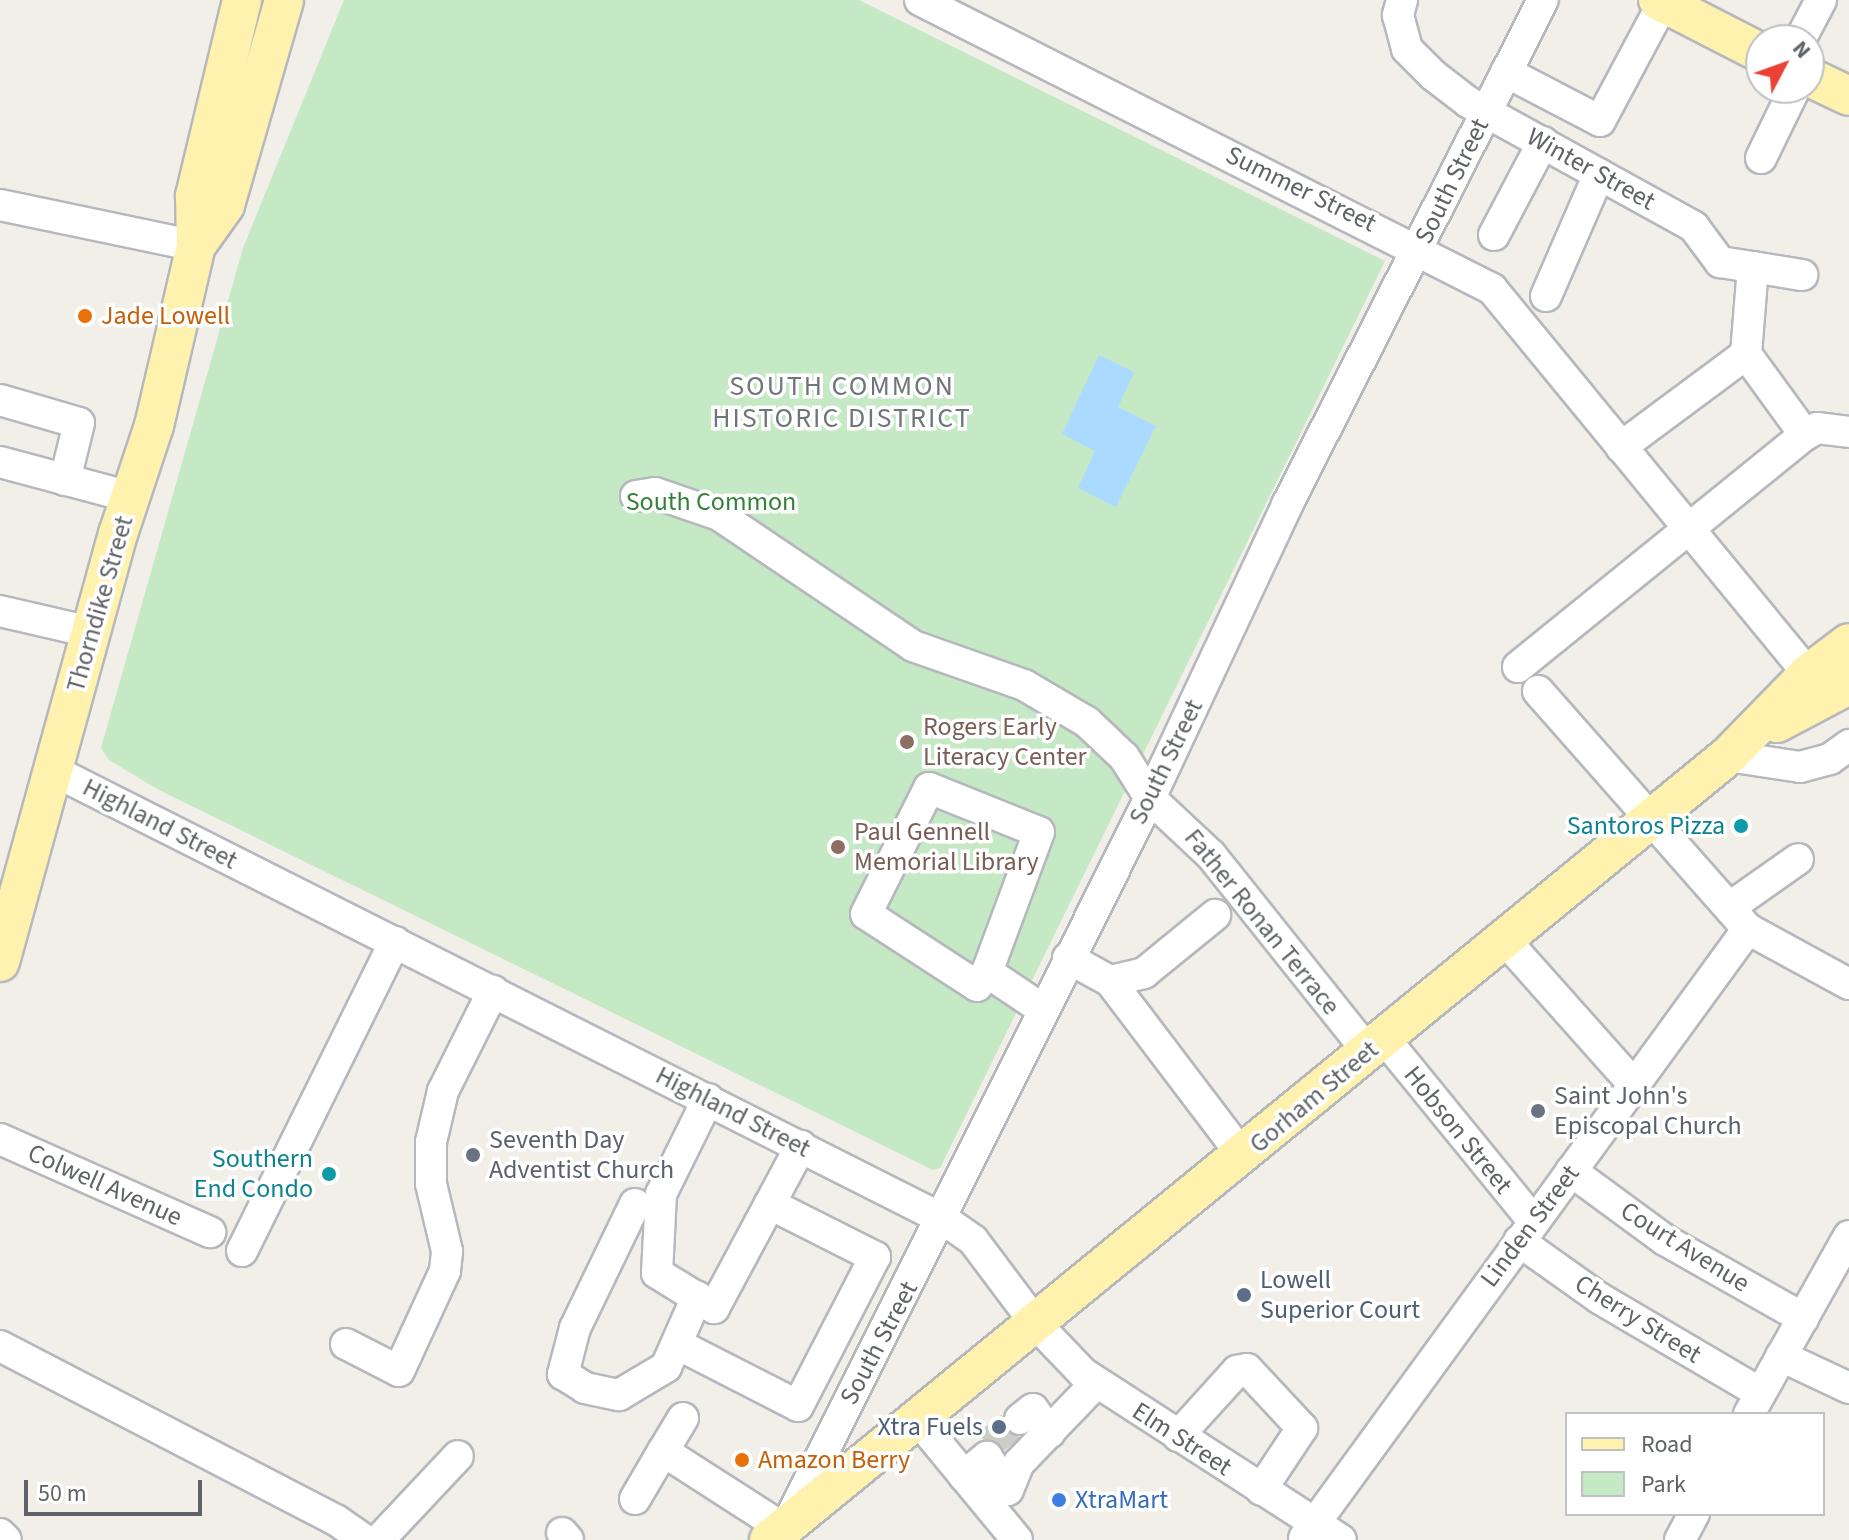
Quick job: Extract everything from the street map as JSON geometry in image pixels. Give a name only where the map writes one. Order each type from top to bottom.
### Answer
[{"type":"main road","name":"Thorndike Street","points":[[0,962],[54,771],[79,629],[131,497],[154,426],[196,246],[195,196],[242,0]]},
{"type":"main road","name":"Thorndike Street","points":[[196,246],[225,205],[284,0]]},
{"type":"main road","points":[[1661,1],[1745,45]]},
{"type":"main road","points":[[1825,85],[1849,96]]},
{"type":"main road","name":"Gorham Street","points":[[785,1533],[1728,756],[1808,674],[1849,643]]},
{"type":"main road","points":[[1728,756],[1849,685]]},
{"type":"street","name":"Summer Street","points":[[920,0],[1419,249],[1492,289],[1808,674]]},
{"type":"street","name":"Winter Street","points":[[1402,0],[1398,15],[1407,49],[1433,75],[1487,111],[1694,227],[1720,262],[1753,267]]},
{"type":"street","name":"South Street","points":[[785,1533],[943,1219],[1042,1009],[1150,798],[1287,505],[1543,0]]},
{"type":"street","points":[[1808,24],[1821,0]]},
{"type":"street","points":[[1506,72],[1600,121],[1661,1]]},
{"type":"street","points":[[1761,158],[1787,104]]},
{"type":"street","points":[[1494,235],[1543,142]]},
{"type":"street","points":[[1546,296],[1599,174]]},
{"type":"street","points":[[0,205],[196,246]]},
{"type":"street","points":[[1802,275],[1753,267],[1746,354],[1805,435]]},
{"type":"street","points":[[1621,447],[1746,354]]},
{"type":"street","points":[[0,400],[79,423],[65,480]]},
{"type":"street","points":[[1518,667],[1690,533],[1805,435],[1817,428],[1849,432]]},
{"type":"street","points":[[0,462],[131,497]]},
{"type":"street","name":"Father Ronan Terrace","points":[[636,496],[655,493],[719,515],[913,646],[1024,685],[1087,722],[1124,757],[1150,798],[1211,855],[1376,1045]]},
{"type":"street","points":[[0,611],[79,629]]},
{"type":"street","points":[[1538,691],[1653,816],[1739,918],[1849,984]]},
{"type":"street","points":[[1728,756],[1800,767],[1830,759],[1849,745]]},
{"type":"street","name":"Highland Street","points":[[54,771],[943,1219],[973,1240],[1036,1324]]},
{"type":"street","points":[[929,788],[1039,832],[987,972],[977,986],[866,914],[929,788]]},
{"type":"street","name":"Linden Street","points":[[1308,1532],[1634,1085],[1739,918],[1798,859]]},
{"type":"street","points":[[1110,981],[1144,973],[1215,915]]},
{"type":"street","points":[[1504,939],[1634,1085]]},
{"type":"street","points":[[242,1251],[395,942]]},
{"type":"street","points":[[1068,958],[1110,981],[1243,1156]]},
{"type":"street","points":[[987,972],[1042,1009]]},
{"type":"street","points":[[346,1344],[399,1371],[445,1271],[447,1251],[431,1184],[431,1142],[443,1091],[493,991]]},
{"type":"street","name":"Hobson Street","points":[[1376,1045],[1526,1231]]},
{"type":"street","points":[[708,1099],[661,1194],[657,1273],[714,1308],[801,1146]]},
{"type":"street","name":"Colwell Avenue","points":[[0,1139],[210,1232]]},
{"type":"street","name":"Court Avenue","points":[[1571,1171],[1665,1240],[1803,1318]]},
{"type":"street","points":[[635,1204],[575,1328],[563,1374],[585,1388],[619,1395],[666,1367],[697,1297]]},
{"type":"street","points":[[677,1344],[798,1406],[875,1257],[770,1204]]},
{"type":"street","name":"Cherry Street","points":[[1526,1231],[1599,1298],[1754,1404]]},
{"type":"street","points":[[1754,1404],[1849,1236]]},
{"type":"street","name":"Elm Street","points":[[1036,1324],[1096,1383],[1261,1490],[1308,1532],[1341,1540]]},
{"type":"street","points":[[0,1346],[336,1520],[365,1540]]},
{"type":"street","points":[[1781,1356],[1849,1388]]},
{"type":"street","points":[[1178,1436],[1238,1369],[1247,1369],[1302,1428],[1261,1490]]},
{"type":"street","points":[[919,1421],[979,1459],[1008,1490],[1019,1463],[1096,1383]]},
{"type":"street","points":[[1020,1419],[1033,1409],[1050,1433]]},
{"type":"street","points":[[635,1499],[683,1418]]},
{"type":"street","points":[[663,1451],[785,1533]]},
{"type":"street","points":[[379,1540],[458,1456]]},
{"type":"street","points":[[979,1459],[1017,1540]]},
{"type":"street","points":[[1680,1540],[1693,1516]]},
{"type":"street","points":[[0,1534],[6,1540]]},
{"type":"green space","name":"South Common","points":[[344,0],[859,0],[1385,261],[940,1168],[933,1170],[159,790],[109,760],[101,748],[243,248]]},
{"type":"water","points":[[1099,355],[1134,372],[1118,407],[1156,426],[1116,507],[1078,488],[1095,451],[1062,434]]},
{"type":"tunnel","points":[[987,1445],[1020,1419]]},
{"type":"place","name":"Jade Lowell","points":[[85,316]]},
{"type":"place","name":"Rogers Early Literacy Center","points":[[907,742]]},
{"type":"place","name":"Santoros Pizza","points":[[1741,826]]},
{"type":"place","name":"Paul Gennell Memorial Library","points":[[838,847]]},
{"type":"place","name":"Saint John's Episcopal Church","points":[[1538,1111]]},
{"type":"place","name":"Seventh Day Adventist Church","points":[[473,1155]]},
{"type":"place","name":"Southern End Condo","points":[[329,1174]]},
{"type":"place","name":"Lowell Superior Court","points":[[1244,1295]]},
{"type":"place","name":"Xtra Fuels","points":[[999,1427]]},
{"type":"place","name":"Amazon Berry","points":[[742,1460]]},
{"type":"place","name":"XtraMart","points":[[1059,1500]]},
{"type":"district","name":"SOUTH COMMON HISTORIC DISTRICT","points":[[842,402]]}]
